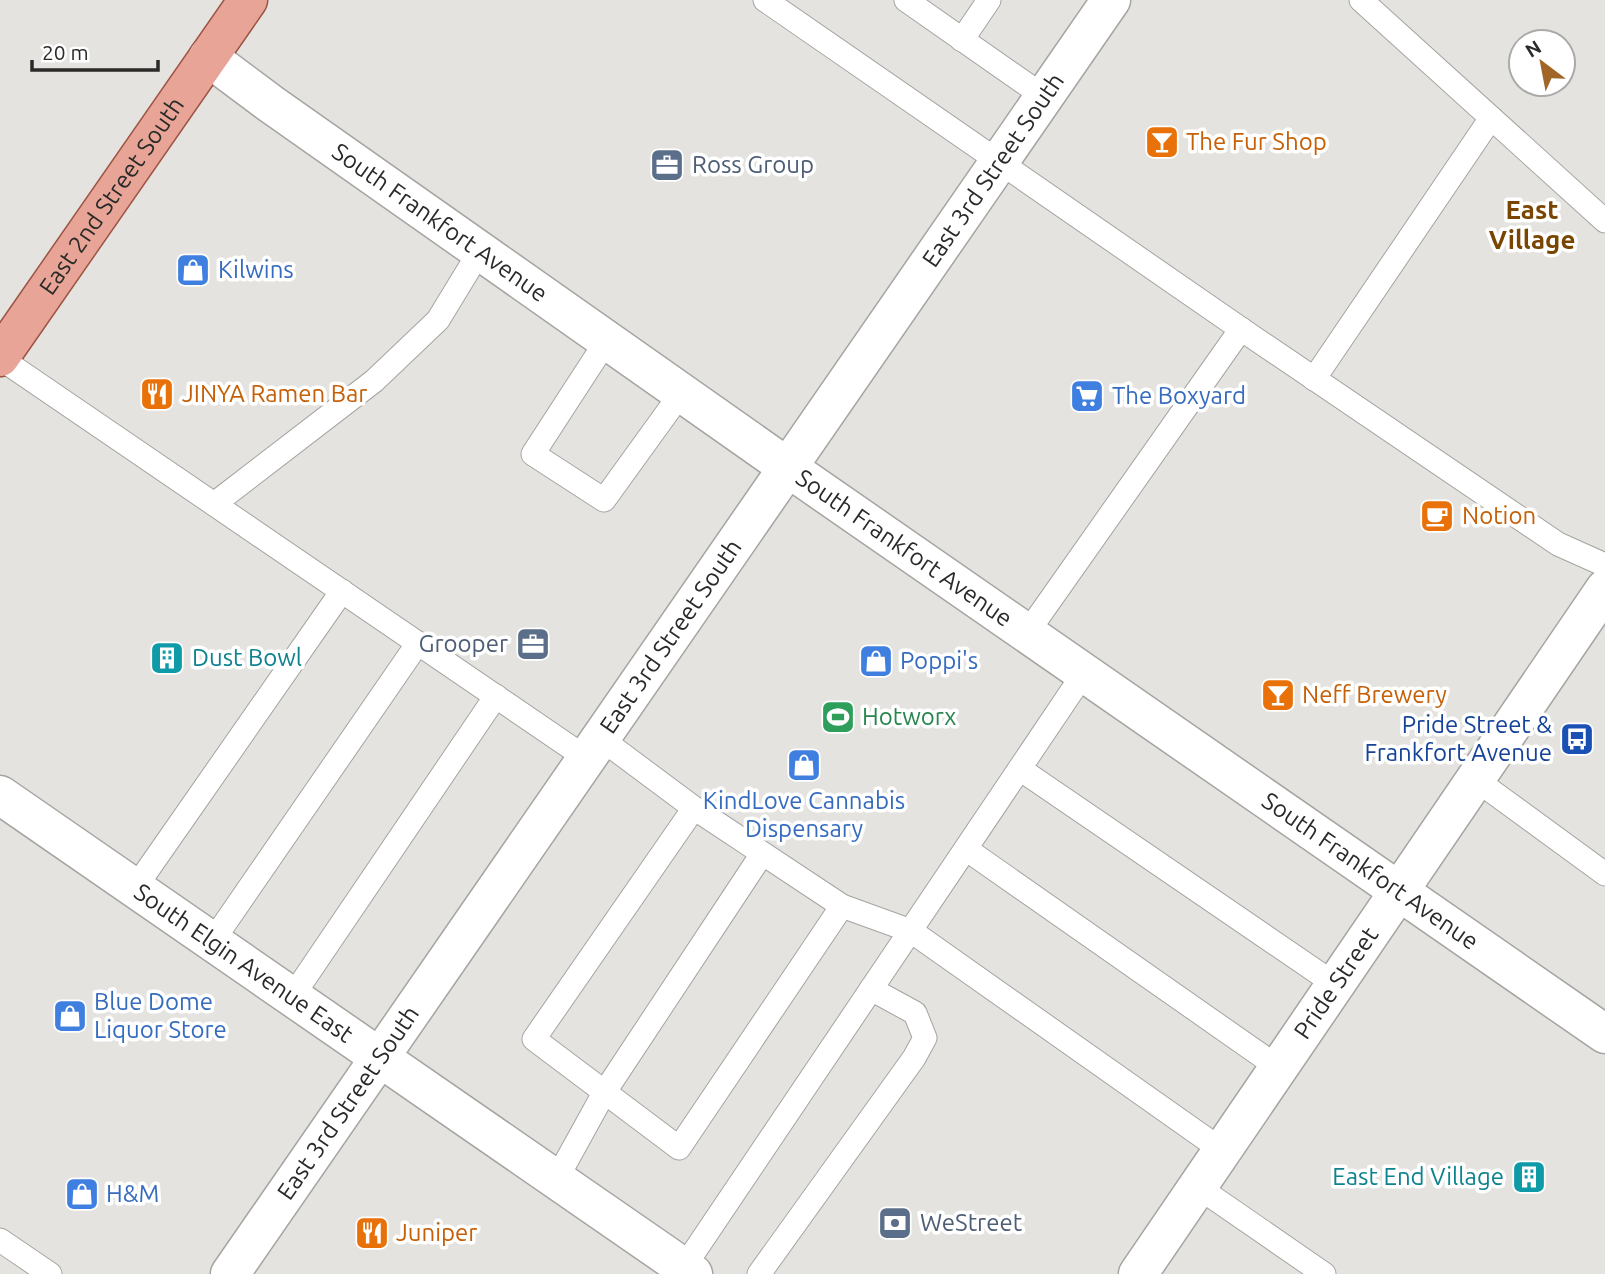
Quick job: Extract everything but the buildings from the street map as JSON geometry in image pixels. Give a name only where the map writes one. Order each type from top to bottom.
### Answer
[{"type":"main road","name":"East 2nd Street South","points":[[0,357],[248,0]]},
{"type":"street","name":"East 3rd Street South","points":[[230,1274],[1111,0]]},
{"type":"street","name":"South Frankfort Avenue","points":[[208,57],[682,393],[1605,1034]]},
{"type":"street","name":"Pride Street","points":[[1138,1274],[1605,589]]},
{"type":"street","name":"South Elgin Avenue East","points":[[0,795],[688,1271]]},
{"type":"lane","points":[[765,0],[1558,544],[1605,565]]},
{"type":"lane","points":[[906,0],[1043,96]]},
{"type":"lane","points":[[962,40],[989,0]]},
{"type":"lane","points":[[1361,0],[1605,221]]},
{"type":"lane","points":[[1314,379],[1492,118]]},
{"type":"lane","points":[[214,504],[374,381],[438,320],[480,251]]},
{"type":"lane","points":[[1027,633],[1241,329]]},
{"type":"lane","points":[[607,340],[533,454],[604,500],[682,393]]},
{"type":"lane","points":[[0,357],[496,696],[593,748],[694,808],[842,906],[911,931],[1223,1151]]},
{"type":"lane","points":[[135,888],[342,591]]},
{"type":"lane","points":[[212,942],[418,643]]},
{"type":"lane","points":[[688,1271],[871,989],[1084,673]]},
{"type":"lane","points":[[292,997],[496,696]]},
{"type":"lane","points":[[1020,769],[1336,985]]},
{"type":"lane","points":[[1475,779],[1605,874]]},
{"type":"lane","points":[[694,808],[534,1039],[679,1149],[842,906]]},
{"type":"lane","points":[[966,849],[1279,1068]]},
{"type":"lane","points":[[556,1180],[604,1093],[762,854]]},
{"type":"lane","points":[[759,1274],[914,1058],[925,1038],[915,1013],[871,989]]},
{"type":"lane","points":[[1198,1187],[1324,1274]]},
{"type":"lane","points":[[1,1242],[50,1274]]},
{"type":"place","name":"The Fur Shop","points":[[1162,142]]},
{"type":"place","name":"Ross Group","points":[[667,165]]},
{"type":"place","name":"Kilwins","points":[[193,270]]},
{"type":"place","name":"JINYA Ramen Bar","points":[[157,394]]},
{"type":"place","name":"The Boxyard","points":[[1087,396]]},
{"type":"place","name":"Notion","points":[[1437,516]]},
{"type":"place","name":"Grooper","points":[[533,644]]},
{"type":"place","name":"Dust Bowl","points":[[167,658]]},
{"type":"place","name":"Poppi's","points":[[876,661]]},
{"type":"place","name":"Neff Brewery","points":[[1278,695]]},
{"type":"place","name":"Hotworx","points":[[838,717]]},
{"type":"place","name":"Pride Street & Frankfort Avenue","points":[[1577,739]]},
{"type":"place","name":"KindLove Cannabis Dispensary","points":[[804,765]]},
{"type":"place","name":"Blue Dome Liquor Store","points":[[70,1016]]},
{"type":"place","name":"East End Village","points":[[1529,1177]]},
{"type":"place","name":"H&M","points":[[82,1194]]},
{"type":"place","name":"WeStreet","points":[[895,1223]]},
{"type":"place","name":"Juniper","points":[[372,1233]]},
{"type":"district","name":"East Village","points":[[1532,225]]}]
